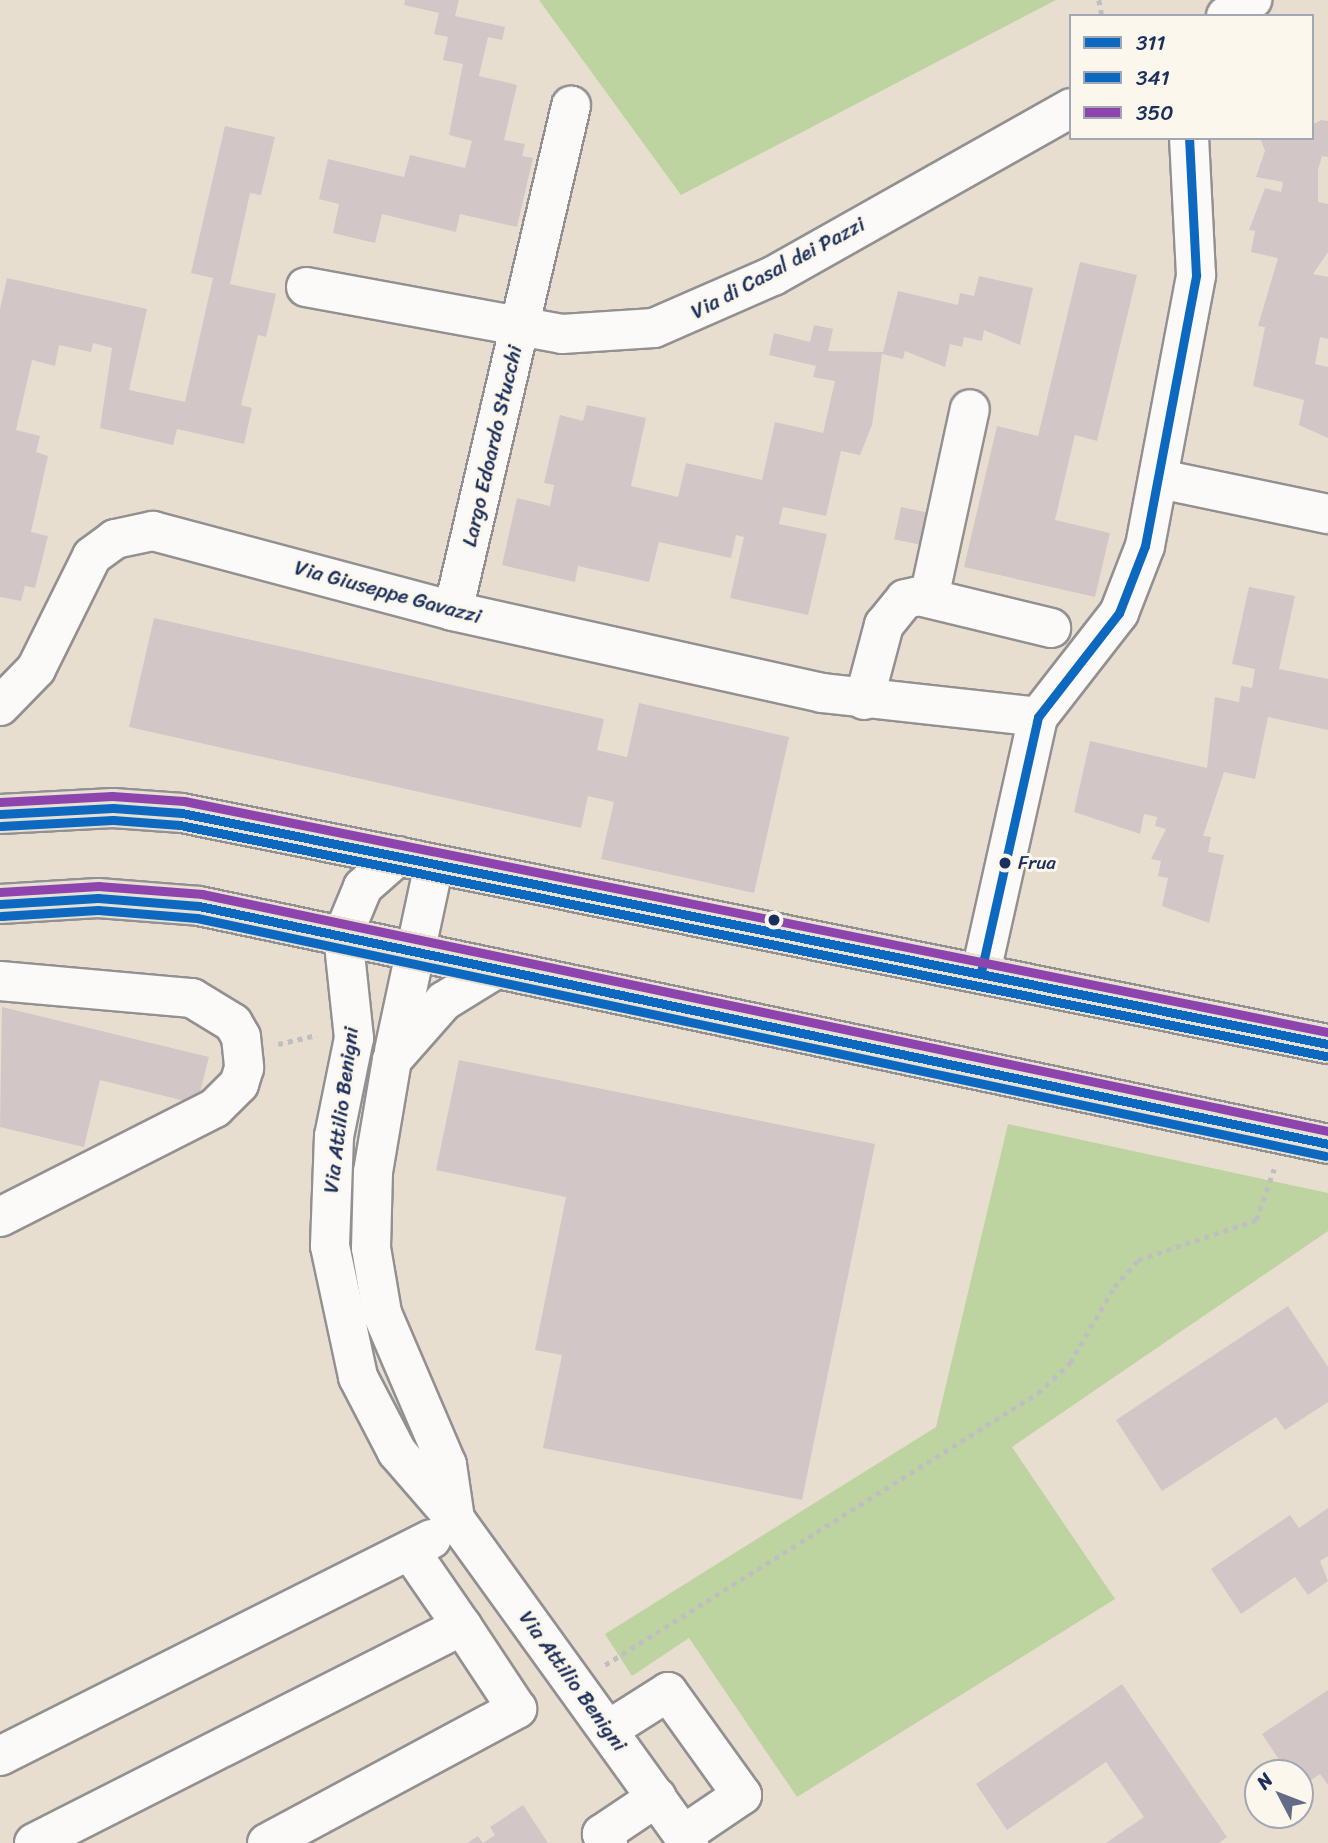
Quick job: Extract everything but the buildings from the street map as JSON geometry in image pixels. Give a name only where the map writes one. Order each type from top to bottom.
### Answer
[{"type":"main road","points":[[0,814],[152,810],[981,972],[1328,1044]]},
{"type":"main road","points":[[0,904],[162,901],[343,935],[1328,1144]]},
{"type":"street","points":[[1229,14],[1252,0]]},
{"type":"street","points":[[520,329],[571,106]]},
{"type":"street","name":"Via di Casal dei Pazzi","points":[[520,329],[613,335],[682,319],[772,275],[1069,109]]},
{"type":"street","points":[[981,972],[1038,717],[1128,597],[1160,479],[1196,275],[1189,140]]},
{"type":"street","name":"Largo Edoardo Stucchi","points":[[306,286],[520,329],[453,611]]},
{"type":"street","points":[[929,598],[970,410]]},
{"type":"street","points":[[1160,479],[1328,514]]},
{"type":"street","name":"Via Giuseppe Gavazzi","points":[[0,706],[36,669],[92,556],[126,535],[168,533],[453,611],[864,700],[1038,717]]},
{"type":"street","points":[[864,700],[890,615],[905,599],[929,598],[1051,628]]},
{"type":"street","name":"Via Attilio Benigni","points":[[455,1520],[447,1465],[392,1346],[375,1282],[373,1172],[392,1060],[417,951],[416,860],[363,887],[343,935],[354,1026],[329,1188],[334,1283],[358,1377],[378,1417],[422,1486],[455,1520],[686,1839]]},
{"type":"street","points":[[392,1060],[444,1001],[496,969]]},
{"type":"street","points":[[0,981],[192,998],[233,1024],[243,1052],[239,1084],[215,1108],[0,1217]]},
{"type":"street","points":[[0,1756],[411,1552],[455,1520]]},
{"type":"street","points":[[267,1843],[517,1709],[411,1552]]},
{"type":"street","points":[[34,1843],[462,1626]]},
{"type":"street","points":[[608,1730],[668,1692],[741,1795],[686,1839]]},
{"type":"street","points":[[608,1843],[602,1834],[657,1797]]},
{"type":"path","points":[[243,1052],[325,1033]]},
{"type":"path","points":[[575,1684],[1038,1393],[1070,1363],[1114,1287],[1138,1260],[1256,1220],[1284,1135]]},
{"type":"green space","points":[[539,0],[1056,0],[681,195]]},
{"type":"green space","points":[[1008,1124],[1328,1193],[1328,1231],[1012,1447],[1115,1599],[797,1797],[689,1638],[632,1676],[605,1634],[936,1427]]},
{"type":"transit line","name":"311","points":[[981,972],[1038,717],[1119,613],[1145,546],[1196,275],[1189,140]]},
{"type":"transit line","name":"350","points":[[0,802],[112,796],[184,801],[1328,1032]]},
{"type":"transit line","name":"311","points":[[0,814],[113,808],[182,813],[1328,1044]]},
{"type":"transit line","name":"341","points":[[1,826],[113,820],[180,825],[1326,1056]]},
{"type":"transit line","name":"350","points":[[0,892],[99,886],[202,894],[1328,1131]]},
{"type":"transit line","name":"311","points":[[0,904],[98,898],[199,906],[1328,1144]]},
{"type":"transit line","name":"341","points":[[1,916],[98,910],[197,918],[1325,1156]]},
{"type":"place","name":"Frua","points":[[1005,863]]}]
